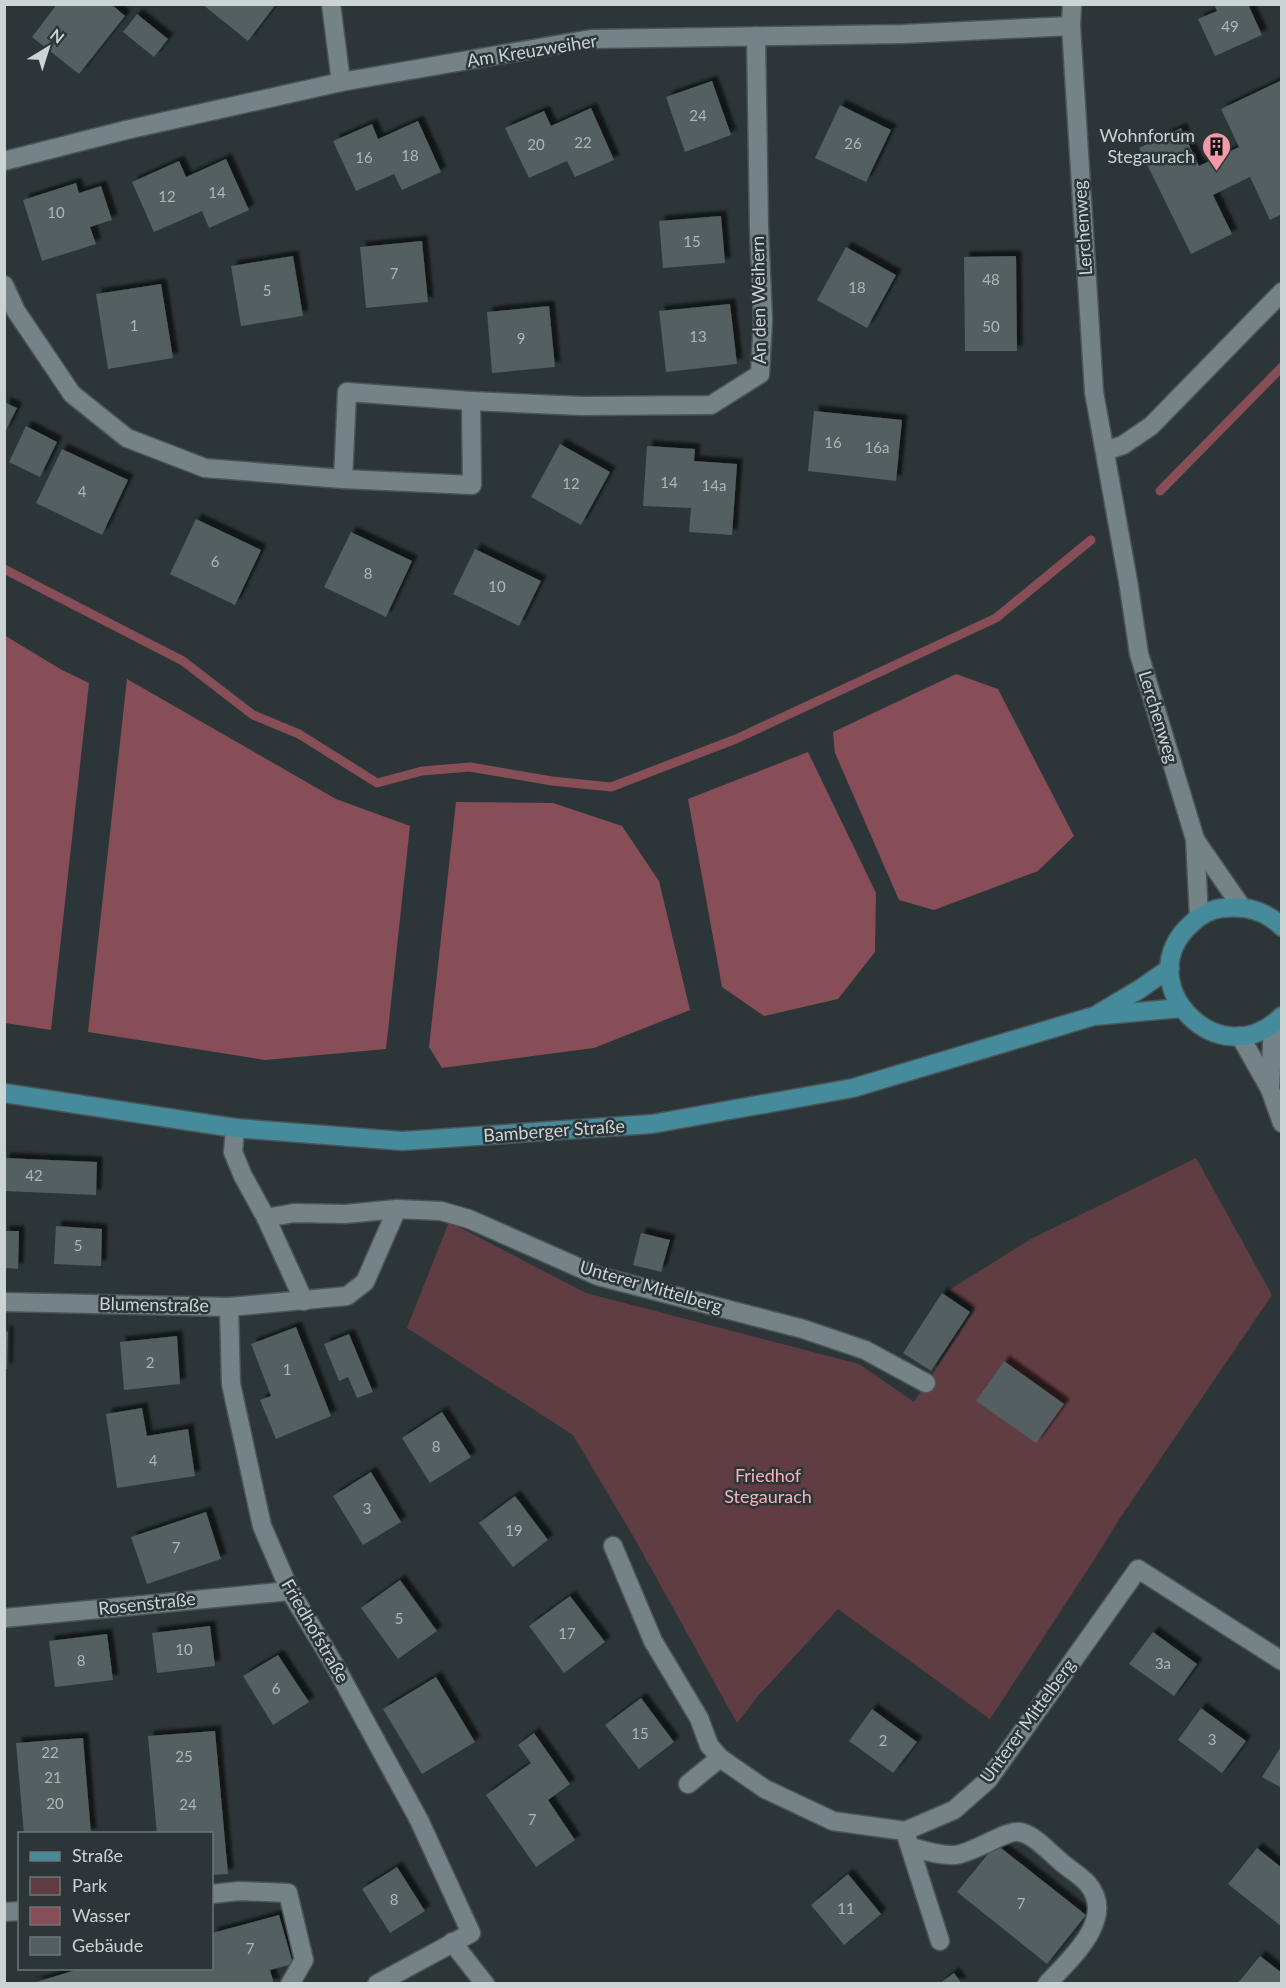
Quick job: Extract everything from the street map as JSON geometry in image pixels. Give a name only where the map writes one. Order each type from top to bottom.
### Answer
[{"type":"main road","points":[[1277,1020],[1258,1032],[1240,1036],[1223,1035],[1207,1030],[1192,1021],[1181,1008],[1171,982],[1170,968],[1174,948],[1184,931],[1199,917],[1219,908],[1240,906],[1258,910],[1275,920],[1281,927]]},
{"type":"main road","name":"Bamberger Straße","points":[[1094,1016],[1170,968]]},
{"type":"main road","name":"Bamberger Straße","points":[[4,1093],[235,1128],[402,1141],[652,1124],[853,1088],[1094,1016],[1181,1008]]},
{"type":"street","points":[[331,4],[341,82]]},
{"type":"street","name":"Lerchenweg","points":[[1072,4],[1071,26],[1094,392],[1128,580],[1138,654],[1195,839],[1199,917]]},
{"type":"street","name":"Am Kreuzweiher","points":[[4,161],[126,129],[341,82],[591,39],[903,34],[1071,26]]},
{"type":"street","name":"An den Weihern","points":[[343,479],[347,392],[582,406],[711,405],[760,374],[763,320],[756,36]]},
{"type":"street","points":[[4,285],[16,311],[72,394],[127,438],[205,468],[343,479],[472,485],[471,401]]},
{"type":"street","points":[[1105,451],[1123,445],[1151,426],[1281,292]]},
{"type":"street","name":"Lerchenweg","points":[[1195,839],[1240,906]]},
{"type":"street","points":[[1270,1089],[1277,1020]]},
{"type":"street","points":[[1240,1036],[1270,1089],[1281,1123]]},
{"type":"street","points":[[235,1128],[233,1152],[304,1301]]},
{"type":"street","name":"Unterer Mittelberg","points":[[266,1218],[294,1213],[345,1214],[397,1209],[441,1211],[469,1219],[598,1276],[803,1329],[865,1350],[926,1383]]},
{"type":"street","name":"Blumenstraße","points":[[4,1302],[229,1307],[347,1296],[365,1282],[397,1209]]},
{"type":"street","name":"Friedhofstraße","points":[[229,1307],[231,1384],[262,1526],[290,1591],[334,1664],[419,1820],[471,1933],[452,1942]]},
{"type":"street","points":[[613,1546],[653,1641],[699,1718],[709,1745],[720,1758],[765,1789],[832,1821],[908,1839],[934,1853],[955,1855],[980,1847],[1005,1834],[1019,1832],[1032,1838],[1089,1885],[1098,1907],[1093,1930],[1047,1983]]},
{"type":"street","name":"Unterer Mittelberg","points":[[908,1839],[954,1810],[988,1780],[1138,1569],[1281,1661]]},
{"type":"street","name":"Rosenstraße","points":[[4,1618],[290,1591]]},
{"type":"street","points":[[688,1784],[720,1758]]},
{"type":"street","points":[[908,1839],[940,1941]]},
{"type":"street","points":[[213,1894],[239,1891],[288,1893],[304,1960],[290,1983]]},
{"type":"street","points":[[376,1983],[452,1942],[486,1983]]},
{"type":"green space","name":"Friedhof Stegaurach","points":[[1196,1158],[1272,1295],[1120,1518],[990,1719],[838,1609],[758,1696],[737,1723],[636,1541],[573,1435],[407,1328],[449,1222],[586,1293],[859,1364],[914,1402],[975,1310],[949,1290],[1031,1239]]},
{"type":"water","points":[[4,635],[62,670],[89,683],[51,1030],[5,1023]]},
{"type":"water","points":[[956,674],[998,689],[1074,836],[1038,871],[934,910],[899,900],[835,753],[833,732]]},
{"type":"water","points":[[127,679],[336,799],[410,826],[386,1049],[265,1060],[88,1032]]},
{"type":"water","points":[[808,752],[876,893],[875,952],[838,999],[764,1016],[722,987],[688,799]]},
{"type":"water","points":[[456,802],[553,803],[622,826],[659,881],[690,1010],[594,1048],[442,1068],[429,1047]]},
{"type":"building","points":[[57,4],[111,4],[125,16],[79,74],[32,37]]},
{"type":"building","points":[[202,4],[276,4],[248,41]]},
{"type":"building","points":[[1214,4],[1248,4],[1262,35],[1215,56],[1198,19],[1217,11]]},
{"type":"building","points":[[137,14],[168,39],[154,57],[123,32]]},
{"type":"building","name":"Wohnforum Stegaurach","points":[[1282,80],[1282,214],[1270,220],[1250,177],[1213,195],[1232,234],[1191,254],[1139,148],[1181,128],[1199,166],[1239,147],[1221,109]]},
{"type":"building","points":[[712,81],[731,135],[685,152],[666,97]]},
{"type":"building","points":[[840,105],[891,130],[866,182],[815,158]]},
{"type":"building","points":[[591,108],[614,160],[575,177],[567,161],[529,178],[505,128],[544,111],[551,126]]},
{"type":"building","points":[[418,121],[441,172],[402,190],[394,174],[356,191],[333,141],[372,124],[378,139]]},
{"type":"building","points":[[226,159],[249,210],[209,228],[202,211],[154,232],[132,182],[179,161],[186,177]]},
{"type":"building","points":[[76,183],[79,193],[101,186],[112,220],[90,227],[96,244],[42,261],[23,200]]},
{"type":"building","points":[[721,216],[725,263],[663,268],[659,221]]},
{"type":"building","points":[[422,241],[428,302],[366,308],[360,247]]},
{"type":"building","points":[[846,247],[896,275],[867,328],[817,300]]},
{"type":"building","points":[[293,256],[303,316],[241,326],[231,266]]},
{"type":"building","points":[[1016,256],[1017,351],[965,351],[964,257]]},
{"type":"building","points":[[161,284],[173,358],[108,369],[96,294]]},
{"type":"building","points":[[730,304],[737,364],[666,372],[659,311]]},
{"type":"building","points":[[549,306],[555,367],[492,373],[487,312]]},
{"type":"building","points":[[4,402],[17,408],[4,434]]},
{"type":"building","points":[[814,411],[902,420],[896,481],[808,471]]},
{"type":"building","points":[[26,426],[57,442],[40,477],[9,462]]},
{"type":"building","points":[[560,444],[610,472],[581,525],[531,497]]},
{"type":"building","points":[[647,446],[695,449],[694,461],[737,464],[732,535],[689,532],[691,508],[643,506]]},
{"type":"building","points":[[62,449],[128,480],[102,535],[36,503]]},
{"type":"building","points":[[196,519],[261,550],[235,605],[170,574]]},
{"type":"building","points":[[351,532],[412,561],[386,617],[324,587]]},
{"type":"building","points":[[475,549],[541,581],[519,626],[453,594]]},
{"type":"building","points":[[4,1158],[97,1162],[96,1195],[4,1191]]},
{"type":"building","points":[[56,1226],[102,1229],[101,1266],[54,1264]]},
{"type":"building","points":[[4,1231],[19,1231],[18,1269],[4,1268]]},
{"type":"building","points":[[641,1233],[670,1240],[661,1272],[633,1265]]},
{"type":"building","points":[[942,1293],[970,1312],[931,1371],[903,1353]]},
{"type":"building","points":[[296,1327],[331,1416],[276,1439],[260,1400],[271,1396],[251,1344]]},
{"type":"building","points":[[4,1331],[8,1332],[7,1369],[4,1369]]},
{"type":"building","points":[[349,1334],[373,1392],[357,1398],[348,1377],[339,1381],[324,1344]]},
{"type":"building","points":[[177,1336],[180,1384],[124,1390],[120,1342]]},
{"type":"building","points":[[1004,1361],[1064,1404],[1036,1443],[976,1401]]},
{"type":"building","points":[[142,1408],[147,1436],[188,1429],[195,1476],[117,1488],[106,1414]]},
{"type":"building","points":[[442,1412],[471,1457],[430,1483],[402,1438]]},
{"type":"building","points":[[371,1472],[401,1522],[363,1545],[333,1496]]},
{"type":"building","points":[[515,1496],[548,1540],[513,1567],[479,1523]]},
{"type":"building","points":[[206,1512],[221,1559],[147,1584],[131,1537]]},
{"type":"building","points":[[400,1580],[437,1631],[398,1659],[361,1608]]},
{"type":"building","points":[[570,1596],[605,1642],[564,1673],[529,1626]]},
{"type":"building","points":[[210,1626],[215,1666],[157,1673],[152,1633]]},
{"type":"building","points":[[1153,1632],[1197,1664],[1174,1696],[1129,1664]]},
{"type":"building","points":[[107,1634],[113,1680],[55,1687],[49,1641]]},
{"type":"building","points":[[278,1655],[309,1702],[273,1725],[243,1676]]},
{"type":"building","points":[[436,1677],[475,1742],[422,1774],[383,1709]]},
{"type":"building","points":[[641,1698],[674,1742],[639,1769],[605,1725]]},
{"type":"building","points":[[1201,1708],[1246,1741],[1222,1773],[1178,1740]]},
{"type":"building","points":[[872,1709],[917,1742],[893,1773],[849,1741]]},
{"type":"building","points":[[215,1731],[228,1874],[213,1875],[213,1832],[157,1832],[148,1736]]},
{"type":"building","points":[[534,1733],[570,1784],[548,1800],[575,1840],[536,1867],[486,1795],[531,1763],[518,1745]]},
{"type":"building","points":[[83,1738],[91,1832],[24,1832],[16,1743]]},
{"type":"building","points":[[1282,1745],[1282,1788],[1262,1777]]},
{"type":"building","points":[[996,1844],[1086,1915],[1047,1964],[957,1892]]},
{"type":"building","points":[[1257,1848],[1282,1868],[1282,1927],[1228,1884]]},
{"type":"building","points":[[397,1867],[425,1911],[390,1933],[362,1889]]},
{"type":"building","points":[[848,1874],[881,1914],[844,1945],[811,1905]]},
{"type":"building","points":[[279,1915],[293,1964],[270,1970],[274,1984],[30,1984],[76,1970],[213,1970],[213,1933]]},
{"type":"building","points":[[1260,1956],[1282,1973],[1282,1984],[1237,1984]]},
{"type":"building","points":[[954,1973],[962,1984],[939,1984]]},
{"type":"waterway","points":[[1160,491],[1282,367]]},
{"type":"waterway","points":[[4,569],[183,661],[253,715],[299,734],[377,783],[422,771],[470,767],[552,781],[611,787],[736,739],[996,618],[1091,540]]},
{"type":"place","name":"Wohnforum Stegaurach","points":[[1216,172]]}]
